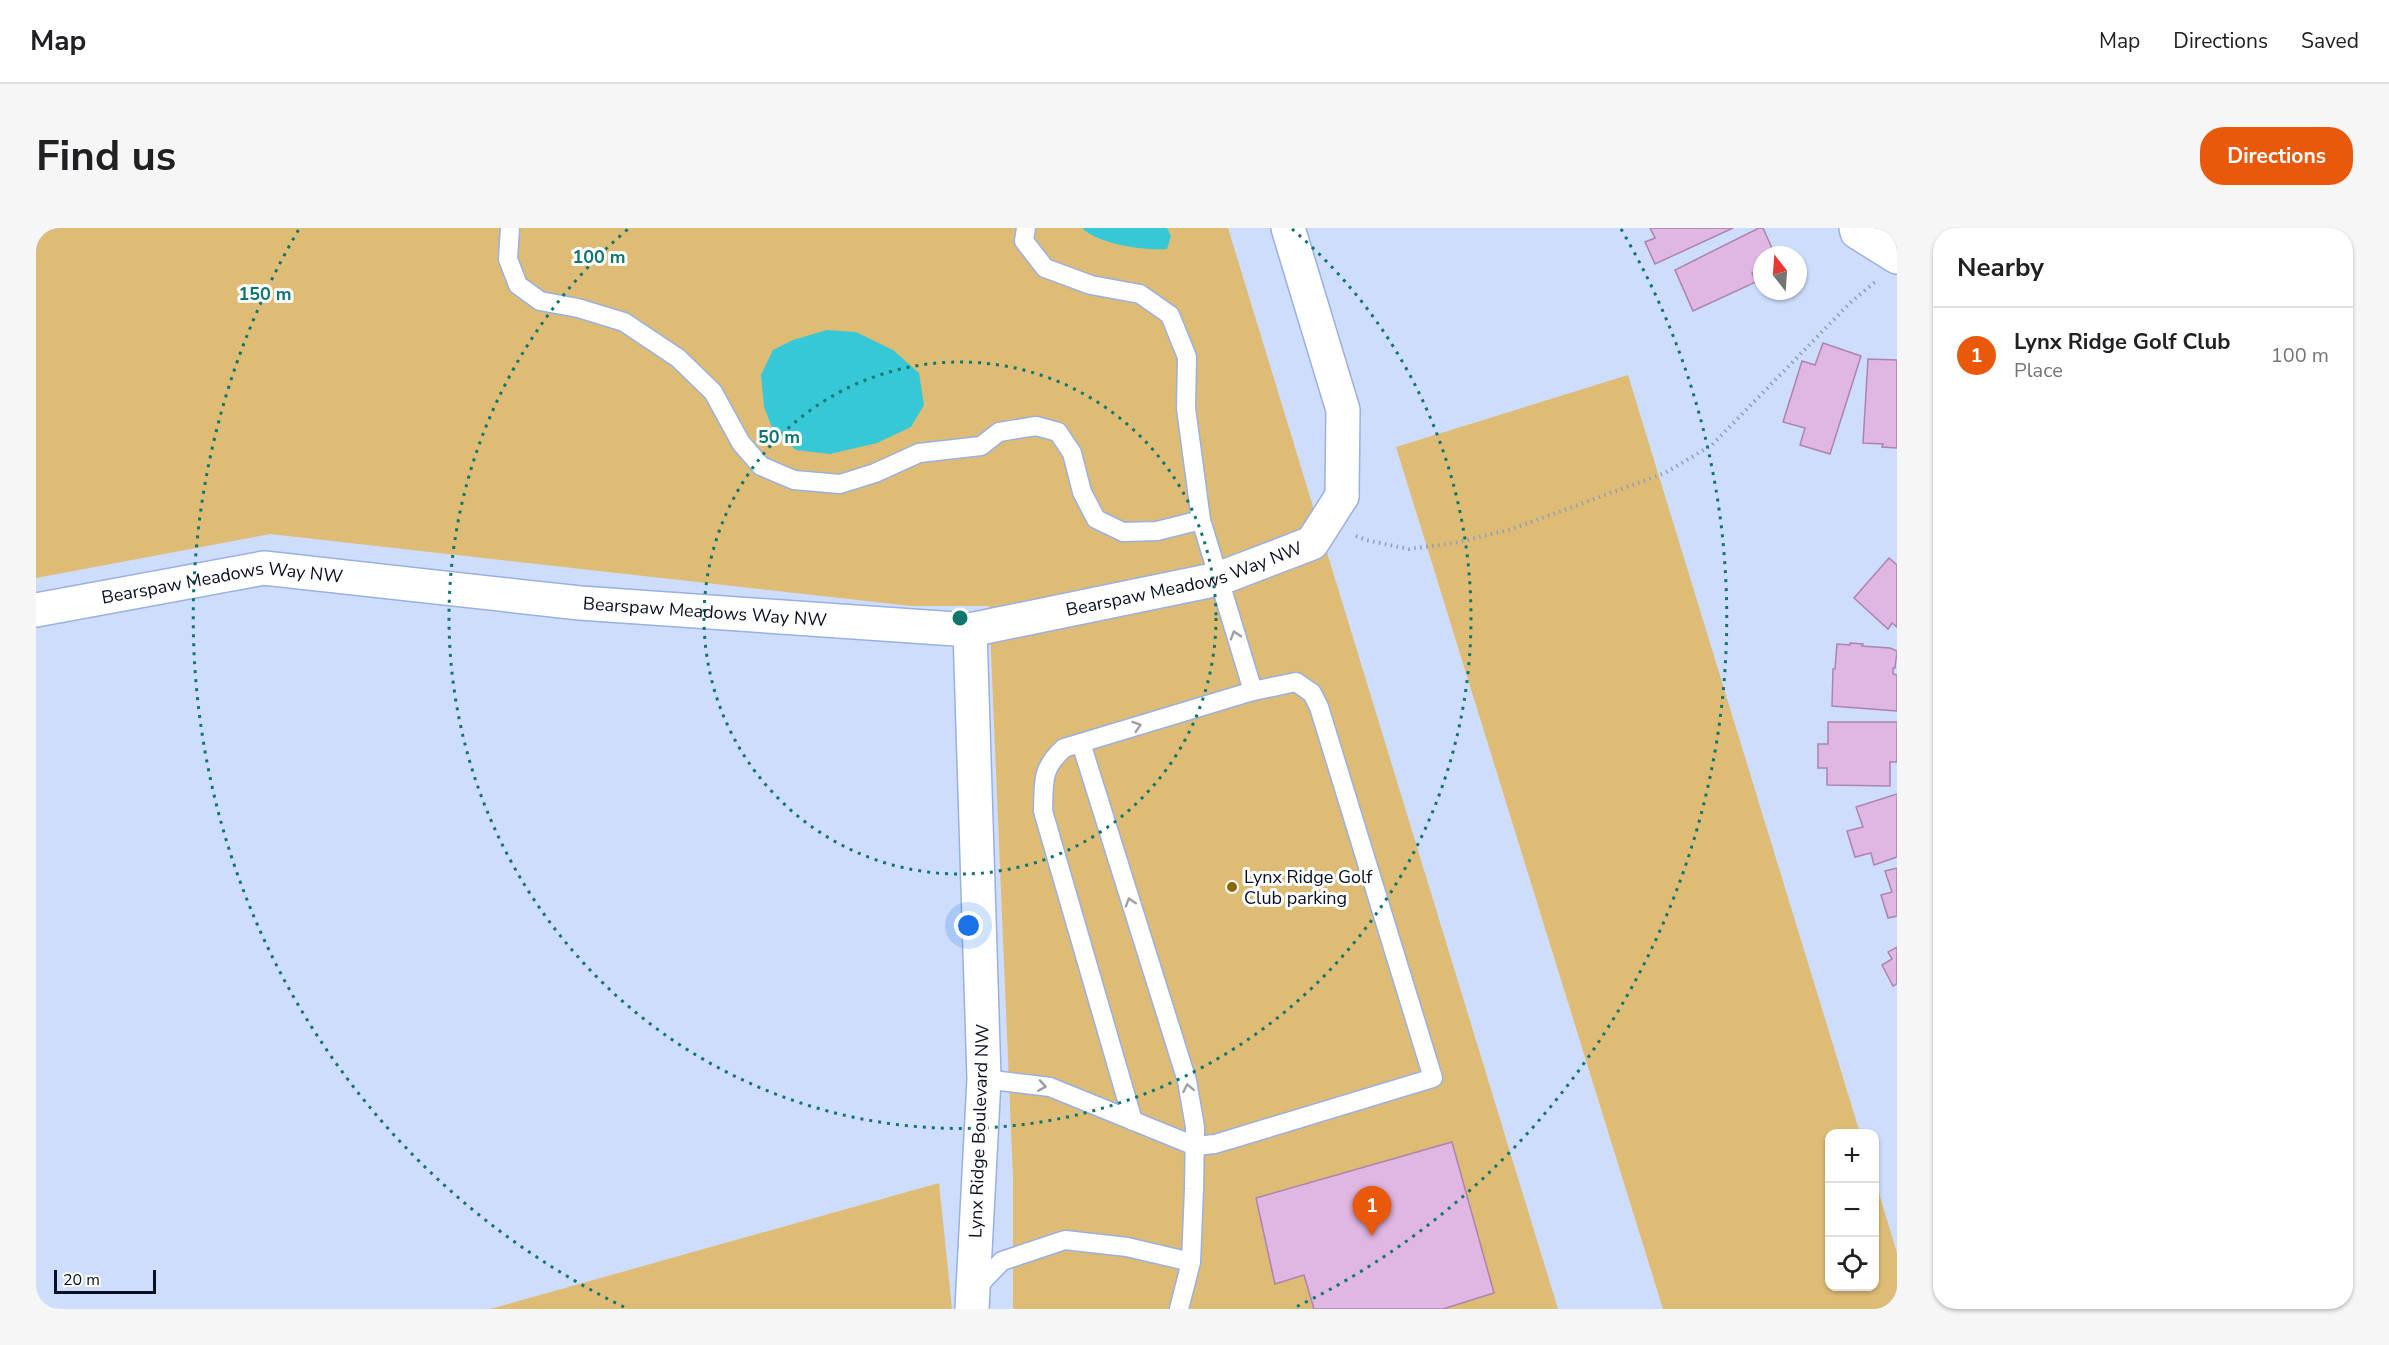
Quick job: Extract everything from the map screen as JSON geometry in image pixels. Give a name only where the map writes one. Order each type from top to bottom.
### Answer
[{"type":"street","points":[[1288,228],[1343,410],[1334,509]]},
{"type":"street","points":[[1856,228],[1857,232],[1889,267]]},
{"type":"street","name":"Bearspaw Meadows Way NW","points":[[36,610],[264,567],[580,603],[970,630],[1218,579],[1312,543],[1334,509]]},
{"type":"street","name":"Lynx Ridge Boulevard NW","points":[[967,1303],[984,1078],[970,630]]},
{"type":"lane","points":[[510,228],[508,259],[518,285],[540,301],[578,308],[624,322],[678,358],[713,392],[741,443],[761,466],[794,480],[840,484],[875,473],[920,453],[981,446],[999,432],[1035,426],[1058,432],[1072,453],[1082,492],[1096,519],[1123,532],[1157,531],[1201,520]]},
{"type":"lane","points":[[1026,228],[1024,241],[1045,268],[1091,285],[1140,294],[1170,315],[1187,357],[1186,408],[1201,520],[1253,691]]},
{"type":"lane","points":[[984,1078],[1050,1087],[1195,1146],[1215,1144],[1432,1078],[1363,847],[1315,700],[1312,693],[1296,682],[1253,691],[1064,748],[1051,760],[1044,775],[1043,811],[1133,1120]]},
{"type":"lane","points":[[1081,743],[1187,1081],[1195,1127],[1191,1262],[1179,1309]]},
{"type":"lane","points":[[967,1303],[1002,1261],[1065,1240],[1127,1247],[1191,1262]]},
{"type":"path","points":[[1334,509],[1366,540],[1409,549],[1454,543],[1512,529],[1665,473],[1712,445],[1851,302],[1889,267]]},
{"type":"shaded area","points":[[36,228],[1228,228],[1558,1309],[1013,1309],[1013,1177],[989,606],[911,606],[270,534],[36,578]]},
{"type":"shaded area","points":[[1082,228],[1167,228],[1171,236],[1167,249],[1146,249],[1110,242],[1089,234]]},
{"type":"shaded area","points":[[827,330],[856,332],[893,350],[919,373],[924,405],[911,427],[877,443],[830,454],[796,450],[773,430],[764,407],[761,375],[773,350],[793,340]]},
{"type":"shaded area","points":[[1628,375],[1859,1129],[1825,1129],[1825,1291],[1879,1291],[1879,1193],[1897,1253],[1897,1309],[1663,1309],[1396,447]]},
{"type":"shaded area","points":[[939,1183],[952,1309],[490,1309]]},
{"type":"building","points":[[1650,228],[1733,228],[1655,264],[1645,242],[1655,238]]},
{"type":"building","points":[[1759,228],[1763,228],[1771,246],[1753,246],[1753,283],[1693,311],[1675,270]]},
{"type":"building","points":[[1823,343],[1861,356],[1830,454],[1800,445],[1805,428],[1783,422],[1802,361],[1815,365]]},
{"type":"building","points":[[1868,359],[1897,360],[1897,448],[1882,447],[1883,444],[1863,443]]},
{"type":"building","points":[[1889,558],[1897,565],[1897,627],[1892,623],[1888,629],[1854,598]]},
{"type":"building","points":[[1850,643],[1897,651],[1893,674],[1897,675],[1897,711],[1832,706],[1833,669],[1835,669],[1837,644],[1850,645]]},
{"type":"building","points":[[1828,722],[1897,722],[1897,762],[1890,762],[1890,786],[1827,785],[1827,768],[1818,768],[1818,744],[1828,744]]},
{"type":"building","points":[[1897,794],[1897,857],[1874,865],[1871,853],[1855,857],[1847,831],[1863,827],[1856,807]]},
{"type":"building","points":[[1897,868],[1897,916],[1888,918],[1881,895],[1892,892],[1885,871]]},
{"type":"building","points":[[1897,947],[1897,984],[1893,986],[1882,965],[1892,959],[1888,952]]},
{"type":"building","points":[[1452,1142],[1494,1293],[1443,1309],[1314,1309],[1304,1275],[1275,1284],[1256,1198]]},
{"type":"place","name":"Lynx Ridge Golf Club parking","points":[[1232,887]]},
{"type":"place","name":"Lynx Ridge Golf Club","points":[[1372,1236]]}]
